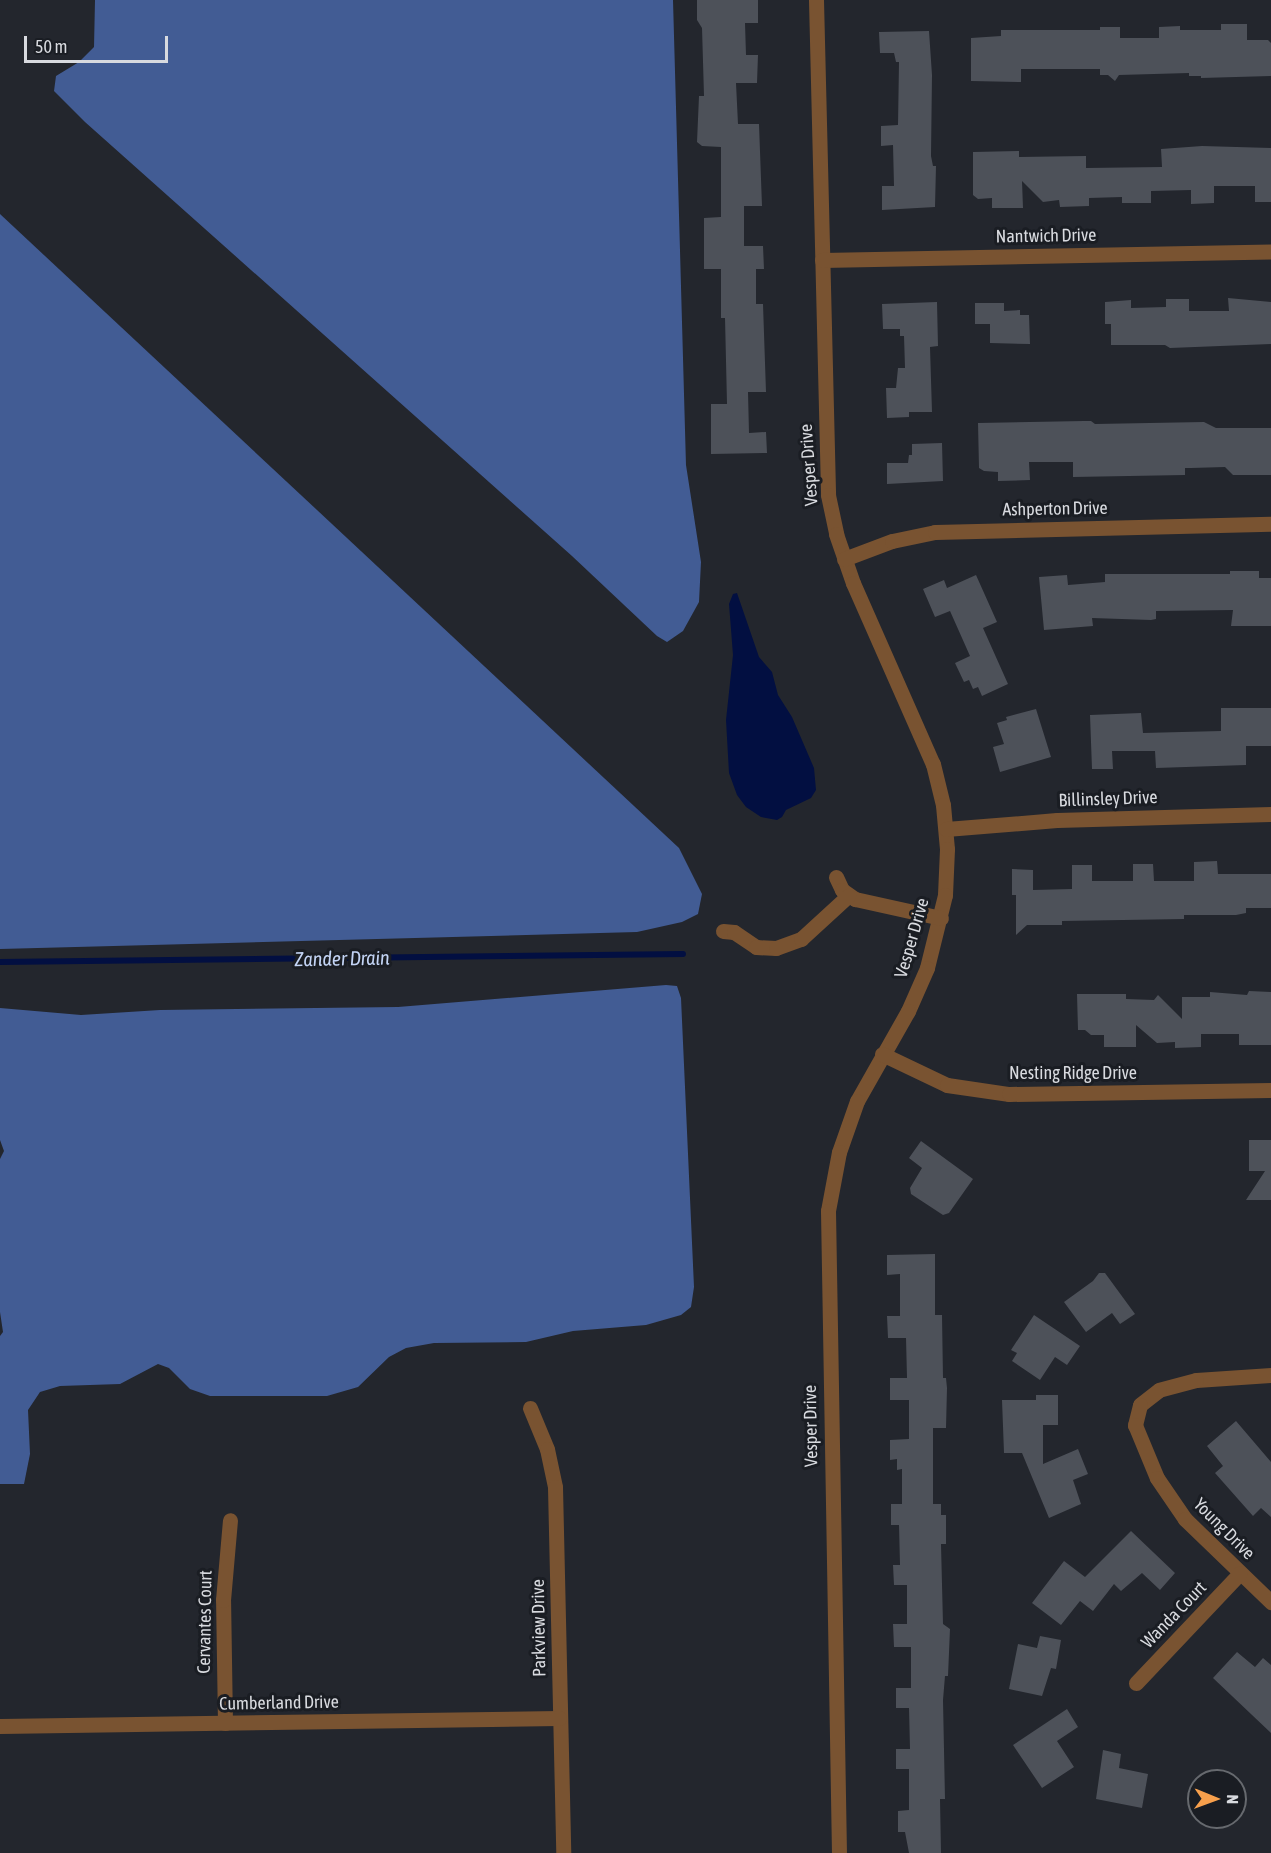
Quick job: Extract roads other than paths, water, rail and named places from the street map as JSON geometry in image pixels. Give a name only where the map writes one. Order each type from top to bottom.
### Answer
[{"type":"street","name":"Vesper Drive","points":[[816,0],[827,477],[831,513],[844,559],[862,606],[924,739],[939,787],[946,829],[946,875],[941,918],[918,989],[882,1054],[847,1126],[832,1180],[828,1211],[839,1853]]},
{"type":"street","name":"Nantwich Drive","points":[[822,260],[1271,251]]},
{"type":"street","name":"Ashperton Drive","points":[[844,559],[892,541],[935,532],[1271,524]]},
{"type":"street","name":"Billinsley Drive","points":[[946,829],[1046,820],[1271,814]]},
{"type":"street","points":[[836,877],[848,896],[941,918]]},
{"type":"street","points":[[723,931],[734,932],[756,948],[776,948],[801,939],[848,896]]},
{"type":"street","name":"Nesting Ridge Drive","points":[[882,1054],[947,1084],[1010,1094],[1271,1090]]},
{"type":"street","name":"Young Drive","points":[[1271,1375],[1218,1378],[1175,1384],[1148,1396],[1136,1416],[1142,1446],[1172,1502],[1185,1520],[1271,1602]]},
{"type":"street","name":"Parkview Drive","points":[[530,1407],[547,1449],[555,1487],[563,1853]]},
{"type":"street","name":"Cervantes Court","points":[[225,1724],[223,1600],[230,1520]]},
{"type":"street","name":"Wanda Court","points":[[1136,1683],[1240,1573]]},
{"type":"street","name":"Cumberland Drive","points":[[0,1726],[560,1718]]},
{"type":"waterway","name":"Zander Drain","points":[[0,962],[683,954]]}]
